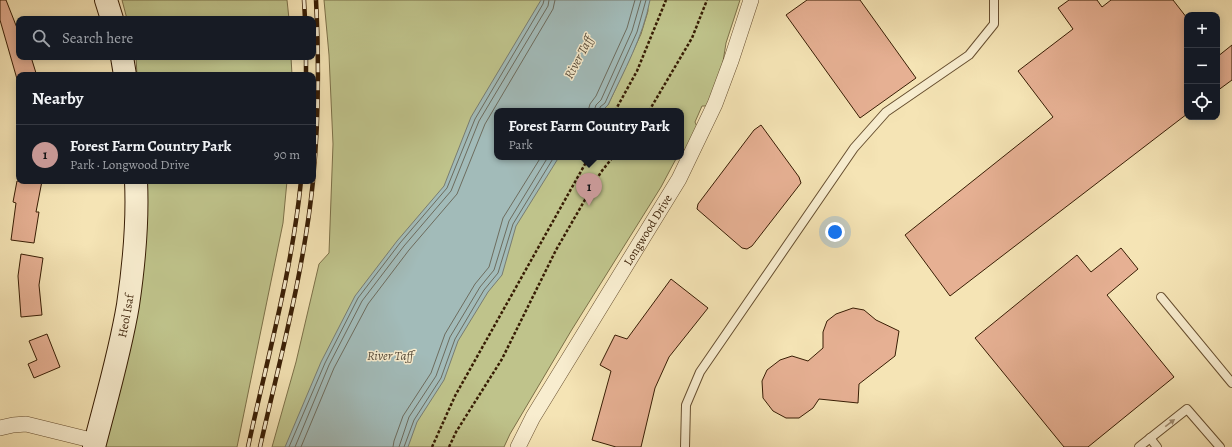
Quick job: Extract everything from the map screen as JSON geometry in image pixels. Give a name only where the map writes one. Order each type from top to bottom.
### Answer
[{"type":"main road","points":[[106,0],[111,16]]},
{"type":"main road","points":[[122,60],[124,72]]},
{"type":"main road","name":"Heol Isaf","points":[[94,444],[117,357],[128,306],[137,228],[136,184]]},
{"type":"street","name":"Longwood Drive","points":[[518,447],[537,410],[679,179],[715,104],[751,0]]},
{"type":"street","points":[[0,428],[26,424],[94,444]]},
{"type":"lane","points":[[685,447],[686,405],[700,372],[854,148],[886,112],[969,55],[994,24],[994,0]]},
{"type":"lane","points":[[1161,297],[1232,383]]},
{"type":"lane","points":[[1139,447],[1187,409],[1220,447]]},
{"type":"lane","points":[[1150,438],[1157,447]]},
{"type":"path","points":[[617,108],[637,71],[666,0]]},
{"type":"path","points":[[651,108],[692,38],[707,0]]},
{"type":"path","points":[[432,447],[455,396],[587,160]]},
{"type":"path","points":[[449,447],[456,432],[502,359],[556,250],[601,172],[611,160]]},
{"type":"green space","points":[[122,0],[287,0],[289,16],[126,16]]},
{"type":"green space","points":[[324,0],[551,0],[298,447],[272,447],[296,362],[319,264],[329,253],[333,144],[329,55]]},
{"type":"green space","points":[[647,0],[740,0],[726,43],[722,68],[707,106],[702,106],[695,122],[698,129],[686,149],[684,150],[684,108],[605,108],[608,105],[641,34],[648,11]]},
{"type":"green space","points":[[136,60],[291,60],[292,72],[137,72]]},
{"type":"green space","points":[[545,160],[675,160],[661,187],[571,331],[510,434],[504,447],[402,447]]},
{"type":"green space","points":[[144,184],[287,184],[283,223],[237,447],[100,447]]},
{"type":"water","name":"River Taff","points":[[541,0],[650,0],[638,41],[608,105],[605,108],[494,108],[494,160],[557,160],[516,226],[502,275],[488,292],[458,341],[444,380],[417,422],[408,447],[285,447],[321,362],[355,296],[397,241],[444,186],[471,117]]},
{"type":"building","points":[[0,0],[6,0],[16,25],[16,60],[32,60],[36,72],[16,72],[16,76],[0,20]]},
{"type":"building","points":[[807,0],[860,0],[916,78],[860,118],[786,15]]},
{"type":"building","points":[[1069,0],[1097,0],[1102,7],[1111,0],[1173,0],[1184,14],[1184,116],[950,296],[905,235],[1053,117],[1018,71],[1073,29],[1058,8]]},
{"type":"building","points":[[1232,45],[1232,80],[1220,89],[1220,84],[1220,55]]},
{"type":"building","points":[[761,125],[799,177],[801,183],[752,246],[747,249],[742,248],[697,209],[698,204],[754,130]]},
{"type":"building","points":[[16,184],[41,184],[36,212],[39,212],[34,243],[11,240],[16,203],[13,202]]},
{"type":"building","points":[[1121,248],[1138,269],[1107,295],[1174,377],[1088,447],[1064,447],[975,338],[1077,255],[1091,272]]},
{"type":"building","points":[[21,254],[43,258],[39,285],[42,315],[21,317],[18,276]]},
{"type":"building","points":[[671,279],[708,308],[669,357],[655,388],[641,447],[616,447],[592,440],[611,371],[600,365],[615,335],[627,339]]},
{"type":"building","points":[[853,308],[864,310],[876,320],[899,331],[895,356],[859,384],[858,403],[819,399],[813,408],[799,418],[786,418],[773,411],[763,398],[762,381],[767,370],[780,360],[792,356],[808,361],[823,348],[823,332],[827,321],[836,314]]},
{"type":"building","points":[[47,334],[60,367],[34,378],[28,364],[37,360],[29,341]]},
{"type":"railway","points":[[304,0],[305,16]]},
{"type":"railway","points":[[316,0],[318,90],[316,135]]},
{"type":"railway","points":[[306,60],[306,72]]},
{"type":"railway","points":[[248,447],[292,248],[301,184]]},
{"type":"railway","points":[[260,447],[298,282],[313,184]]},
{"type":"place","name":"Forest Farm Country Park","points":[[589,206]]}]
